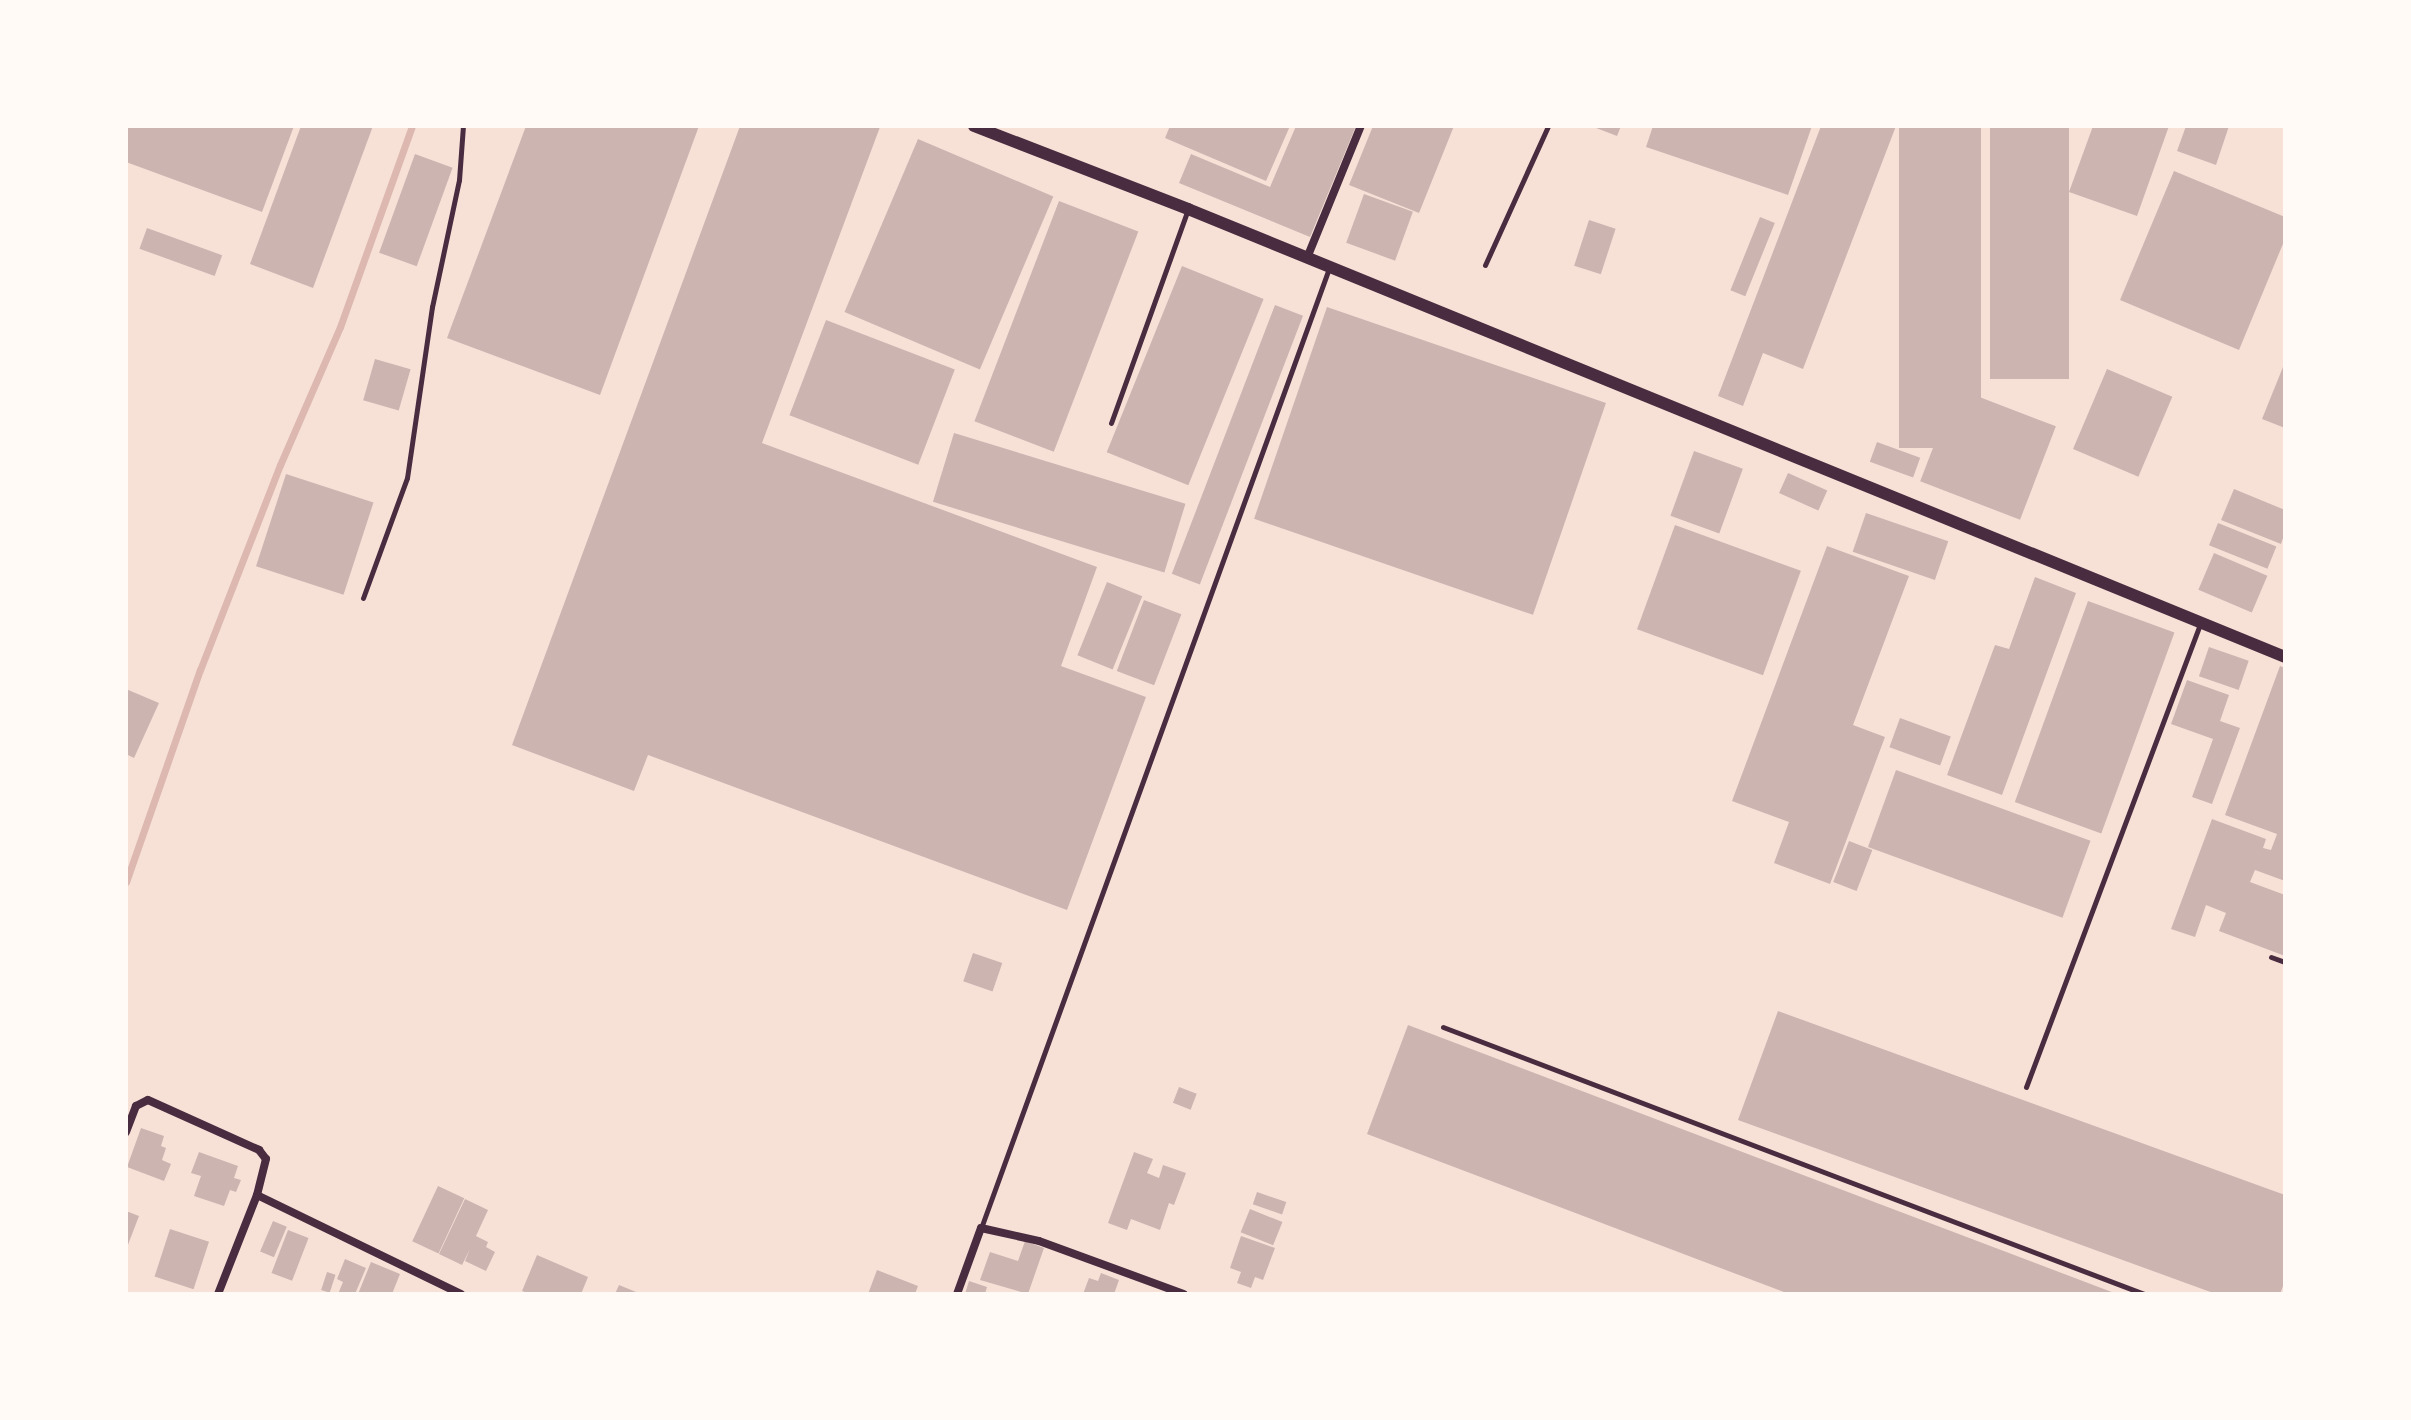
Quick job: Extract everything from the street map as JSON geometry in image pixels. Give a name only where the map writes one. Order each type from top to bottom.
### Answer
[{"type":"street","points":[[974,126],[989,129],[1188,209],[2285,657]]},
{"type":"street","points":[[1307,258],[1361,126]]},
{"type":"street","points":[[126,1132],[136,1106],[148,1100],[259,1150],[266,1159],[257,1195],[218,1294]]},
{"type":"street","points":[[257,1195],[461,1294]]},
{"type":"street","points":[[957,1294],[981,1228],[1039,1241],[1184,1294]]},
{"type":"lane","points":[[363,598],[407,478],[432,307],[459,180],[463,126]]},
{"type":"lane","points":[[1485,265],[1548,126]]},
{"type":"lane","points":[[1111,423],[1188,209]]},
{"type":"lane","points":[[981,1228],[1329,267]]},
{"type":"lane","points":[[2026,1087],[2200,624]]},
{"type":"lane","points":[[2271,957],[2285,962]]},
{"type":"lane","points":[[1443,1027],[2144,1294]]},
{"type":"building","points":[[126,126],[294,126],[262,212],[126,162]]},
{"type":"building","points":[[301,126],[373,126],[313,288],[250,264]]},
{"type":"building","points":[[526,126],[699,126],[600,395],[447,338]]},
{"type":"building","points":[[740,126],[880,127],[762,443],[1097,567],[1061,666],[1146,697],[1067,910],[648,755],[634,791],[512,745]]},
{"type":"building","points":[[1170,126],[1290,126],[1266,181],[1165,138]]},
{"type":"building","points":[[1296,126],[1356,126],[1310,237],[1179,183],[1191,154],[1270,187]]},
{"type":"building","points":[[1373,126],[1454,126],[1419,213],[1349,185]]},
{"type":"building","points":[[1591,126],[1621,126],[1617,136]]},
{"type":"building","points":[[1653,126],[1812,126],[1788,195],[1646,147]]},
{"type":"building","points":[[1821,126],[1896,126],[1803,369],[1763,353],[1743,406],[1718,396]]},
{"type":"building","points":[[1899,126],[1981,126],[1981,448],[1899,448]]},
{"type":"building","points":[[1990,126],[2069,126],[2069,379],[1990,379]]},
{"type":"building","points":[[2093,126],[2169,126],[2137,216],[2069,192]]},
{"type":"building","points":[[2186,126],[2229,126],[2216,165],[2177,151]]},
{"type":"building","points":[[918,139],[1053,196],[980,369],[845,312]]},
{"type":"building","points":[[415,154],[453,168],[417,266],[379,253]]},
{"type":"building","points":[[2174,171],[2285,217],[2285,239],[2239,350],[2120,300]]},
{"type":"building","points":[[1364,194],[1413,212],[1395,261],[1346,243]]},
{"type":"building","points":[[1059,201],[1138,231],[1054,452],[974,421]]},
{"type":"building","points":[[1760,217],[1775,223],[1745,296],[1730,290]]},
{"type":"building","points":[[1589,220],[1616,229],[1601,274],[1574,266]]},
{"type":"building","points":[[147,228],[222,255],[215,276],[139,249]]},
{"type":"building","points":[[1182,266],[1264,299],[1188,485],[1107,452]]},
{"type":"building","points":[[1275,305],[1303,316],[1200,585],[1172,574]]},
{"type":"building","points":[[1327,307],[1606,403],[1533,615],[1254,519]]},
{"type":"building","points":[[826,320],[955,369],[918,465],[789,415]]},
{"type":"building","points":[[375,359],[411,369],[399,411],[363,400]]},
{"type":"building","points":[[2285,362],[2285,428],[2262,419]]},
{"type":"building","points":[[2107,369],[2172,397],[2138,477],[2073,449]]},
{"type":"building","points":[[1956,388],[2056,426],[2020,520],[1920,481]]},
{"type":"building","points":[[954,433],[1185,504],[1164,573],[933,502]]},
{"type":"building","points":[[1877,442],[1920,458],[1913,477],[1870,462]]},
{"type":"building","points":[[1694,451],[1743,469],[1719,534],[1670,516]]},
{"type":"building","points":[[1788,473],[1827,490],[1818,511],[1779,493]]},
{"type":"building","points":[[286,474],[373,502],[344,595],[256,566]]},
{"type":"building","points":[[2234,489],[2285,510],[2285,532],[2281,544],[2221,520]]},
{"type":"building","points":[[1866,513],[1948,541],[1935,580],[1853,552]]},
{"type":"building","points":[[2218,523],[2276,547],[2267,569],[2209,545]]},
{"type":"building","points":[[1675,525],[1801,571],[1763,675],[1637,629]]},
{"type":"building","points":[[1827,546],[1909,576],[1853,725],[1885,737],[1830,884],[1774,863],[1789,822],[1732,801]]},
{"type":"building","points":[[2214,553],[2267,576],[2252,612],[2198,590]]},
{"type":"building","points":[[2035,577],[2076,593],[2002,795],[1947,775],[1995,645],[2009,649]]},
{"type":"building","points":[[1107,582],[1142,596],[1113,669],[1077,655]]},
{"type":"building","points":[[1144,600],[1181,614],[1154,685],[1117,671]]},
{"type":"building","points":[[2088,601],[2174,632],[2101,834],[2015,802]]},
{"type":"building","points":[[2209,647],[2249,661],[2239,690],[2199,676]]},
{"type":"building","points":[[2280,666],[2285,668],[2285,881],[2255,870],[2250,882],[2285,895],[2285,956],[2219,931],[2226,913],[2206,905],[2195,937],[2171,929],[2212,819],[2266,839],[2263,848],[2271,850],[2277,834],[2225,815]]},
{"type":"building","points":[[2187,680],[2229,695],[2220,721],[2240,728],[2212,804],[2192,797],[2213,739],[2171,724]]},
{"type":"building","points":[[126,689],[159,703],[134,758],[126,754]]},
{"type":"building","points":[[1900,718],[1951,736],[1940,766],[1889,747]]},
{"type":"building","points":[[1896,770],[2091,841],[2062,918],[1868,847]]},
{"type":"building","points":[[1849,841],[1872,850],[1857,891],[1833,882]]},
{"type":"building","points":[[973,953],[1002,963],[993,991],[963,981]]},
{"type":"building","points":[[1778,1011],[2285,1195],[2285,1281],[2280,1294],[2216,1294],[1738,1120]]},
{"type":"building","points":[[1408,1025],[2117,1294],[1789,1294],[1367,1134]]},
{"type":"building","points":[[1179,1087],[1197,1094],[1191,1110],[1173,1103]]},
{"type":"building","points":[[141,1128],[164,1136],[161,1146],[166,1148],[162,1160],[171,1164],[164,1181],[127,1167]]},
{"type":"building","points":[[199,1152],[238,1166],[234,1178],[241,1180],[236,1192],[230,1190],[224,1206],[194,1196],[201,1176],[191,1173]]},
{"type":"building","points":[[1134,1152],[1153,1159],[1147,1173],[1159,1178],[1163,1165],[1186,1173],[1174,1205],[1169,1203],[1160,1230],[1131,1219],[1127,1230],[1108,1223]]},
{"type":"building","points":[[438,1186],[464,1198],[439,1254],[412,1241]]},
{"type":"building","points":[[1257,1192],[1286,1202],[1282,1214],[1253,1204]]},
{"type":"building","points":[[465,1199],[488,1210],[476,1236],[488,1242],[486,1247],[495,1252],[486,1271],[465,1261],[470,1249],[462,1265],[439,1254]]},
{"type":"building","points":[[1250,1209],[1282,1222],[1273,1245],[1241,1232]]},
{"type":"building","points":[[126,1211],[139,1216],[126,1250]]},
{"type":"building","points":[[273,1221],[287,1227],[274,1257],[260,1251]]},
{"type":"building","points":[[170,1229],[209,1242],[194,1289],[155,1277]]},
{"type":"building","points":[[288,1230],[309,1238],[292,1281],[272,1273]]},
{"type":"building","points":[[1241,1236],[1275,1248],[1263,1280],[1255,1277],[1251,1288],[1237,1283],[1241,1272],[1230,1268]]},
{"type":"building","points":[[1025,1241],[1044,1248],[1028,1294],[980,1280],[990,1252],[1018,1261]]},
{"type":"building","points":[[537,1255],[588,1277],[581,1294],[530,1294],[522,1291]]},
{"type":"building","points":[[345,1259],[366,1268],[355,1294],[338,1294],[343,1282],[337,1279]]},
{"type":"building","points":[[371,1262],[400,1274],[392,1294],[358,1294]]},
{"type":"building","points":[[877,1270],[918,1286],[915,1294],[868,1294]]},
{"type":"building","points":[[327,1272],[336,1275],[330,1293],[321,1290]]},
{"type":"building","points":[[1101,1273],[1119,1280],[1114,1294],[1083,1294],[1089,1278],[1098,1281]]},
{"type":"building","points":[[969,1281],[987,1287],[985,1294],[965,1294]]},
{"type":"building","points":[[619,1285],[641,1294],[615,1294]]},
{"type":"waterway","points":[[126,882],[200,670],[280,465],[340,327],[412,126]]}]
